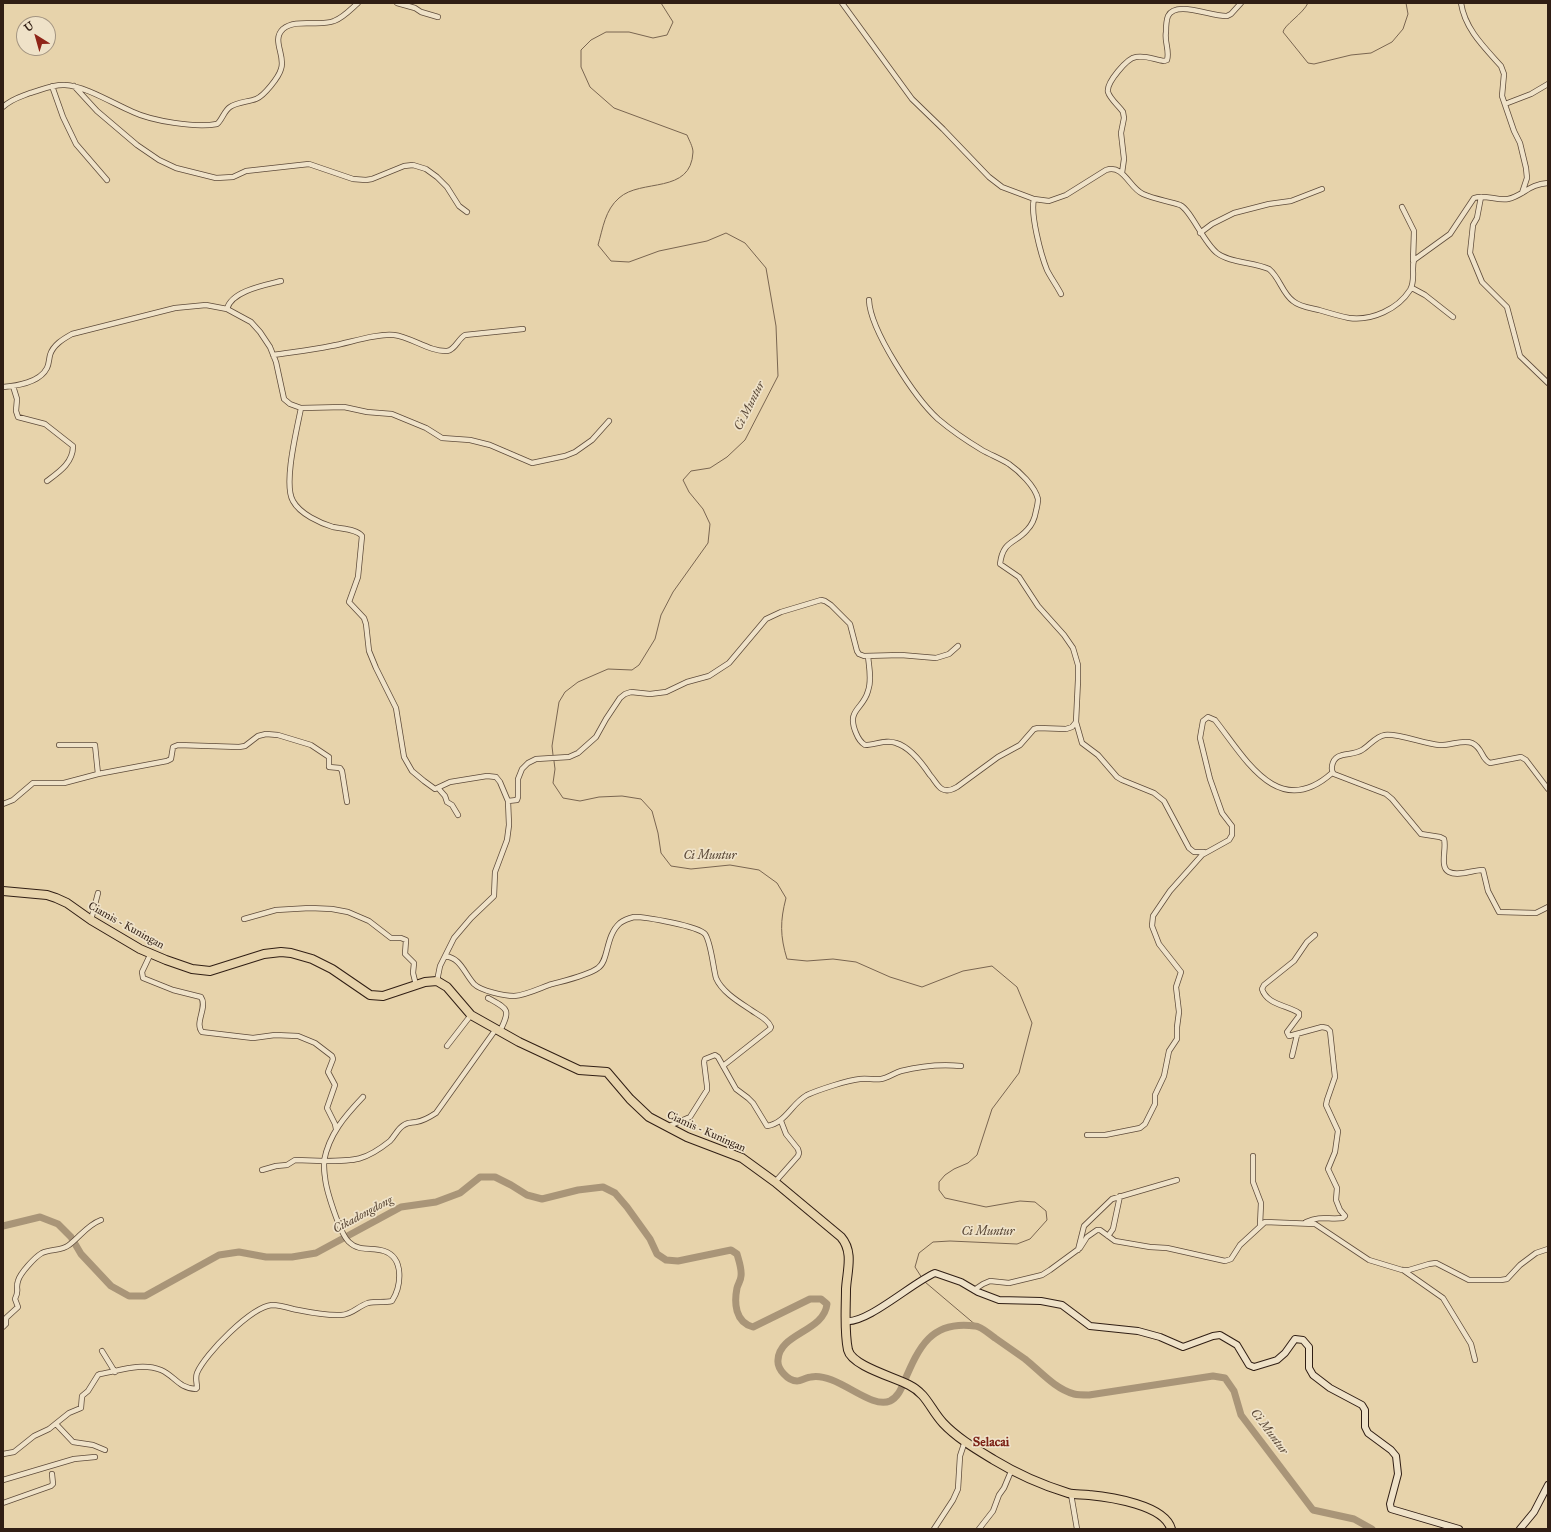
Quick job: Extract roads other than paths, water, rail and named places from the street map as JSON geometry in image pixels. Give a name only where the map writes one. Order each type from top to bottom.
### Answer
[{"type":"highway","name":"Ciamis - Kuningan","points":[[3,891],[51,896],[67,903],[91,920],[140,949],[186,968],[210,971],[273,952],[291,953],[312,959],[321,963],[370,995],[383,996],[425,982],[437,981],[447,987],[471,1015],[546,1056],[579,1070],[607,1072],[642,1111],[656,1122],[742,1158],[775,1182],[838,1234],[846,1245],[849,1266],[846,1288],[846,1321],[848,1350],[852,1358],[869,1368],[894,1377],[910,1385],[924,1395],[942,1422],[965,1441],[1039,1484],[1070,1494],[1108,1497],[1135,1503],[1162,1516],[1169,1523],[1172,1529]]},
{"type":"main road","points":[[846,1321],[854,1321],[864,1318],[935,1273],[961,1282],[974,1290],[999,1300],[1042,1301],[1062,1304],[1090,1326],[1138,1331],[1160,1337],[1183,1347],[1212,1336],[1220,1335],[1237,1345],[1249,1364],[1254,1367],[1277,1360],[1285,1353],[1295,1339],[1303,1340],[1309,1348],[1309,1368],[1312,1375],[1330,1388],[1362,1405],[1364,1410],[1365,1427],[1368,1433],[1391,1450],[1396,1456],[1398,1474],[1390,1504],[1391,1509],[1459,1529]]},
{"type":"main road","points":[[1520,1529],[1534,1512],[1548,1485]]},
{"type":"street","points":[[3,107],[16,98],[52,86],[62,85],[74,86],[150,118],[180,123],[217,124],[230,107],[262,96],[280,72],[283,59],[278,42],[279,34],[282,30],[294,24],[334,22],[358,3]]},
{"type":"street","points":[[397,3],[438,17]]},
{"type":"street","points":[[842,3],[906,92],[918,106],[995,182],[1007,190],[1044,202],[1066,195],[1110,169],[1117,170],[1122,173],[1134,188],[1144,194],[1184,207],[1200,233],[1213,250],[1222,256],[1270,269],[1275,274],[1288,297],[1298,304],[1343,317],[1356,318],[1381,313],[1400,303],[1412,288],[1414,279],[1414,232],[1402,207]]},
{"type":"street","points":[[1122,173],[1124,159],[1121,133],[1124,115],[1109,95],[1107,90],[1109,83],[1125,64],[1135,57],[1145,56],[1161,61],[1166,60],[1168,56],[1165,35],[1168,17],[1173,11],[1185,8],[1227,16],[1231,14],[1241,3]]},
{"type":"street","points":[[1461,3],[1463,15],[1474,35],[1503,70],[1502,94],[1504,104],[1520,143],[1526,168],[1527,178],[1522,192]]},
{"type":"street","points":[[1504,104],[1531,94],[1548,84]]},
{"type":"street","points":[[52,86],[63,117],[76,144],[107,180]]},
{"type":"street","points":[[74,86],[90,105],[137,145],[159,160],[176,168],[209,177],[222,178],[232,177],[246,171],[309,164],[353,179],[366,180],[404,166],[413,165],[426,169],[442,181],[457,203],[467,212]]},
{"type":"street","points":[[1413,261],[1416,257],[1450,234],[1472,200],[1476,197],[1507,199],[1538,184],[1548,184]]},
{"type":"street","points":[[1200,233],[1212,224],[1234,213],[1269,204],[1291,201],[1322,189]]},
{"type":"street","points":[[1481,197],[1477,218],[1473,225],[1470,253],[1484,284],[1507,307],[1520,356],[1548,383]]},
{"type":"street","points":[[1034,199],[1032,213],[1044,260],[1061,294]]},
{"type":"street","points":[[227,309],[231,300],[241,293],[281,281]]},
{"type":"street","points":[[1412,288],[1425,295],[1453,317]]},
{"type":"street","points":[[869,300],[874,321],[883,342],[929,410],[938,419],[966,439],[1014,469],[1030,485],[1037,497],[1038,502],[1035,516],[1031,524],[1026,531],[1008,544],[1004,549],[1000,564],[1019,577],[1038,606],[1064,635],[1073,648],[1078,665],[1076,722],[1082,743],[1098,755],[1119,779],[1156,794],[1165,804],[1190,850],[1194,852],[1204,852]]},
{"type":"street","points":[[3,387],[27,382],[42,375],[48,366],[51,353],[55,346],[66,337],[77,332],[181,307],[206,306],[227,309],[251,322],[260,332],[273,355],[284,399],[290,404],[301,408],[344,407],[367,412],[392,414],[426,428],[442,438],[470,440],[490,445],[532,463],[565,456],[575,452],[592,440],[609,421]]},
{"type":"street","points":[[273,355],[319,349],[387,335],[402,337],[447,351],[465,335],[523,329]]},
{"type":"street","points":[[13,386],[17,399],[16,411],[18,417],[45,424],[73,446],[68,463],[47,481]]},
{"type":"street","points":[[301,408],[290,469],[290,496],[296,506],[318,520],[334,527],[361,534],[362,538],[359,571],[350,602],[364,618],[369,651],[396,708],[404,757],[412,771],[431,786],[438,788],[458,815]]},
{"type":"street","points":[[508,801],[517,800],[518,779],[522,769],[528,763],[536,759],[569,757],[580,751],[596,737],[606,719],[624,694],[631,692],[650,694],[666,692],[687,682],[709,676],[729,662],[766,619],[781,612],[821,600],[827,601],[850,624],[858,653],[861,656],[901,655],[936,658],[949,654],[958,646]]},
{"type":"street","points":[[868,656],[870,678],[869,690],[864,701],[854,713],[852,718],[853,727],[859,740],[865,745],[890,742],[900,744],[925,767],[937,784],[945,790],[950,790],[957,787],[998,757],[1018,747],[1034,729],[1070,728],[1075,725],[1076,722]]},
{"type":"street","points":[[1087,1135],[1105,1135],[1142,1127],[1145,1124],[1155,1104],[1155,1096],[1164,1076],[1169,1051],[1178,1039],[1177,1027],[1179,1012],[1176,985],[1181,974],[1180,970],[1159,944],[1153,929],[1153,916],[1170,891],[1204,852],[1230,839],[1233,828],[1222,813],[1210,779],[1200,742],[1200,733],[1205,718],[1208,717],[1215,720],[1255,772],[1275,787],[1288,790],[1309,788],[1319,783],[1332,773],[1333,761],[1337,757],[1360,752],[1379,737],[1388,735],[1437,745],[1470,742],[1479,747],[1486,760],[1490,763],[1521,757],[1526,760],[1548,789]]},
{"type":"street","points":[[3,804],[12,800],[33,783],[64,783],[98,774],[167,761],[171,759],[174,747],[178,745],[245,746],[258,736],[266,734],[278,735],[314,746],[329,757],[330,768],[341,769],[346,802]]},
{"type":"street","points":[[59,745],[95,745],[98,774]]},
{"type":"street","points":[[1332,773],[1386,794],[1392,799],[1421,834],[1442,838],[1445,843],[1444,864],[1446,870],[1449,872],[1468,873],[1483,870],[1488,891],[1499,912],[1536,913],[1548,907]]},
{"type":"street","points":[[437,981],[445,956],[463,927],[494,896],[496,868],[509,834],[508,801],[498,780],[490,776],[446,783],[438,788]]},
{"type":"street","points":[[91,920],[98,893]]},
{"type":"street","points":[[244,920],[276,910],[310,908],[348,912],[369,921],[391,938],[406,940],[407,943],[405,954],[414,963],[413,973],[416,985]]},
{"type":"street","points":[[445,956],[458,961],[478,987],[506,996],[516,996],[572,979],[598,968],[604,959],[607,945],[613,932],[621,922],[628,919],[634,917],[648,919],[676,924],[700,931],[705,935],[708,941],[718,984],[745,1006],[768,1021],[771,1026],[770,1029],[723,1066]]},
{"type":"street","points":[[1304,1222],[1318,1218],[1339,1219],[1345,1216],[1340,1210],[1336,1200],[1337,1188],[1328,1169],[1335,1152],[1338,1131],[1326,1105],[1335,1077],[1330,1031],[1327,1028],[1322,1027],[1290,1037],[1287,1034],[1299,1016],[1298,1012],[1272,1001],[1264,994],[1262,989],[1264,985],[1294,961],[1307,942],[1315,935]]},
{"type":"street","points":[[151,953],[142,972],[142,978],[173,990],[201,996],[203,1001],[199,1028],[203,1033],[253,1038],[275,1035],[298,1036],[315,1043],[332,1056],[333,1059],[328,1072],[335,1085],[327,1108],[336,1129]]},
{"type":"street","points":[[262,1170],[287,1165],[295,1160],[348,1162],[363,1157],[392,1139],[402,1126],[427,1118],[436,1113],[506,1018],[506,1011],[503,1006],[488,998]]},
{"type":"street","points":[[447,1046],[471,1015]]},
{"type":"street","points":[[1292,1056],[1297,1035]]},
{"type":"street","points":[[667,1127],[690,1118],[707,1090],[704,1060],[716,1055],[718,1056],[736,1089],[753,1103],[766,1126],[781,1121],[790,1109],[806,1096],[830,1087],[858,1079],[881,1079],[899,1071],[930,1066],[961,1066]]},
{"type":"street","points":[[3,1454],[14,1452],[34,1436],[56,1424],[68,1412],[81,1407],[82,1398],[98,1375],[141,1367],[154,1368],[165,1373],[185,1387],[196,1389],[196,1374],[203,1363],[228,1333],[242,1321],[264,1308],[272,1305],[309,1312],[340,1315],[348,1314],[368,1304],[381,1301],[392,1301],[400,1281],[397,1264],[393,1258],[384,1251],[363,1249],[354,1246],[348,1241],[342,1231],[332,1204],[325,1178],[324,1161],[327,1146],[336,1129],[364,1097]]},
{"type":"street","points":[[775,1182],[800,1153],[798,1148],[786,1134],[781,1121]]},
{"type":"street","points":[[1252,1156],[1253,1182],[1261,1203],[1260,1225]]},
{"type":"street","points":[[1078,1250],[1084,1226],[1112,1199],[1177,1180]]},
{"type":"street","points":[[1108,1236],[1113,1229],[1120,1196]]},
{"type":"street","points":[[3,1327],[6,1324],[6,1318],[18,1307],[14,1299],[18,1293],[18,1281],[27,1267],[43,1253],[67,1246],[78,1238],[89,1226],[101,1220]]},
{"type":"street","points":[[974,1290],[990,1281],[1009,1282],[1042,1275],[1082,1247],[1088,1237],[1097,1230],[1100,1230],[1115,1241],[1150,1247],[1167,1248],[1228,1261],[1240,1245],[1260,1225],[1268,1221],[1312,1223],[1371,1261],[1402,1270],[1409,1270],[1436,1263],[1470,1280],[1507,1279],[1523,1262],[1536,1252],[1548,1249]]},
{"type":"street","points":[[1402,1270],[1443,1298],[1471,1344],[1475,1360]]},
{"type":"street","points":[[102,1351],[115,1372]]},
{"type":"street","points":[[56,1424],[73,1442],[93,1445],[105,1450]]},
{"type":"street","points":[[934,1529],[953,1500],[958,1489],[960,1456],[965,1441]]},
{"type":"street","points":[[3,1480],[74,1459],[95,1457]]},
{"type":"street","points":[[979,1529],[993,1511],[1012,1469]]},
{"type":"street","points":[[3,1503],[51,1486],[53,1484],[52,1474]]},
{"type":"street","points":[[1070,1494],[1077,1529]]},
{"type":"waterway","name":"Ci Muntur","points":[[553,755],[552,746],[559,702],[565,692],[578,682],[608,669],[632,670],[639,665],[655,639],[661,615],[673,592],[708,543],[710,524],[703,509],[689,492],[683,480],[691,471],[710,468],[727,457],[745,440],[778,376],[776,326],[766,268],[745,243],[726,233],[707,241],[659,251],[629,262],[611,261],[598,245],[608,214],[614,203],[619,198],[628,192],[640,188],[664,184],[675,180],[684,175],[690,166],[693,150],[687,135],[614,108],[590,87],[581,67],[581,50],[591,40],[606,32],[629,32],[653,38],[667,35],[673,22],[661,3]]},
{"type":"waterway","points":[[1308,3],[1306,7],[1284,29],[1283,32],[1308,63],[1314,64],[1351,55],[1371,53],[1392,42],[1403,29],[1408,14],[1406,3]]},
{"type":"waterway","name":"Ci Muntur","points":[[554,761],[555,769],[553,783],[563,798],[580,801],[599,797],[622,796],[641,799],[652,811],[658,833],[661,853],[671,866],[691,869],[730,865],[759,870],[777,883],[786,898],[782,928],[783,943],[787,959],[807,961],[833,959],[856,962],[890,977],[922,987],[963,971],[992,966],[1017,987],[1032,1023],[1019,1073],[992,1109],[977,1155],[968,1163],[945,1175],[939,1182],[939,1190],[945,1198],[986,1207],[1020,1201],[1035,1202],[1046,1211],[1047,1220],[1030,1239],[1017,1244],[950,1241],[933,1242],[919,1253],[915,1267],[922,1278]]},
{"type":"waterway","name":"Cikadongdong","points":[[3,1226],[40,1217],[58,1224],[71,1237],[81,1254],[111,1286],[129,1296],[145,1296],[219,1255],[239,1252],[266,1257],[292,1257],[316,1253],[401,1207],[436,1202],[460,1193],[480,1177],[495,1177],[527,1195],[542,1199],[578,1190],[603,1187],[615,1193],[650,1239],[657,1254],[666,1260],[678,1261],[731,1250],[737,1254],[740,1265],[741,1279],[737,1288],[736,1306],[739,1316],[747,1325],[753,1327],[810,1299],[821,1299],[827,1304],[824,1313],[818,1321],[793,1338],[780,1351],[778,1360],[779,1367],[781,1371],[790,1379],[797,1381],[809,1377],[821,1377],[832,1380],[873,1400],[882,1402],[890,1401],[899,1393],[921,1347],[937,1332],[947,1327],[960,1325],[977,1326],[1025,1359],[1054,1384],[1067,1392],[1076,1394],[1089,1395],[1213,1376],[1225,1378],[1234,1391],[1241,1415],[1313,1510],[1354,1519],[1372,1529]]},
{"type":"waterway","name":"Ci Muntur","points":[[925,1282],[977,1326]]},
{"type":"district","name":"Selacai","points":[[991,1443]]}]
